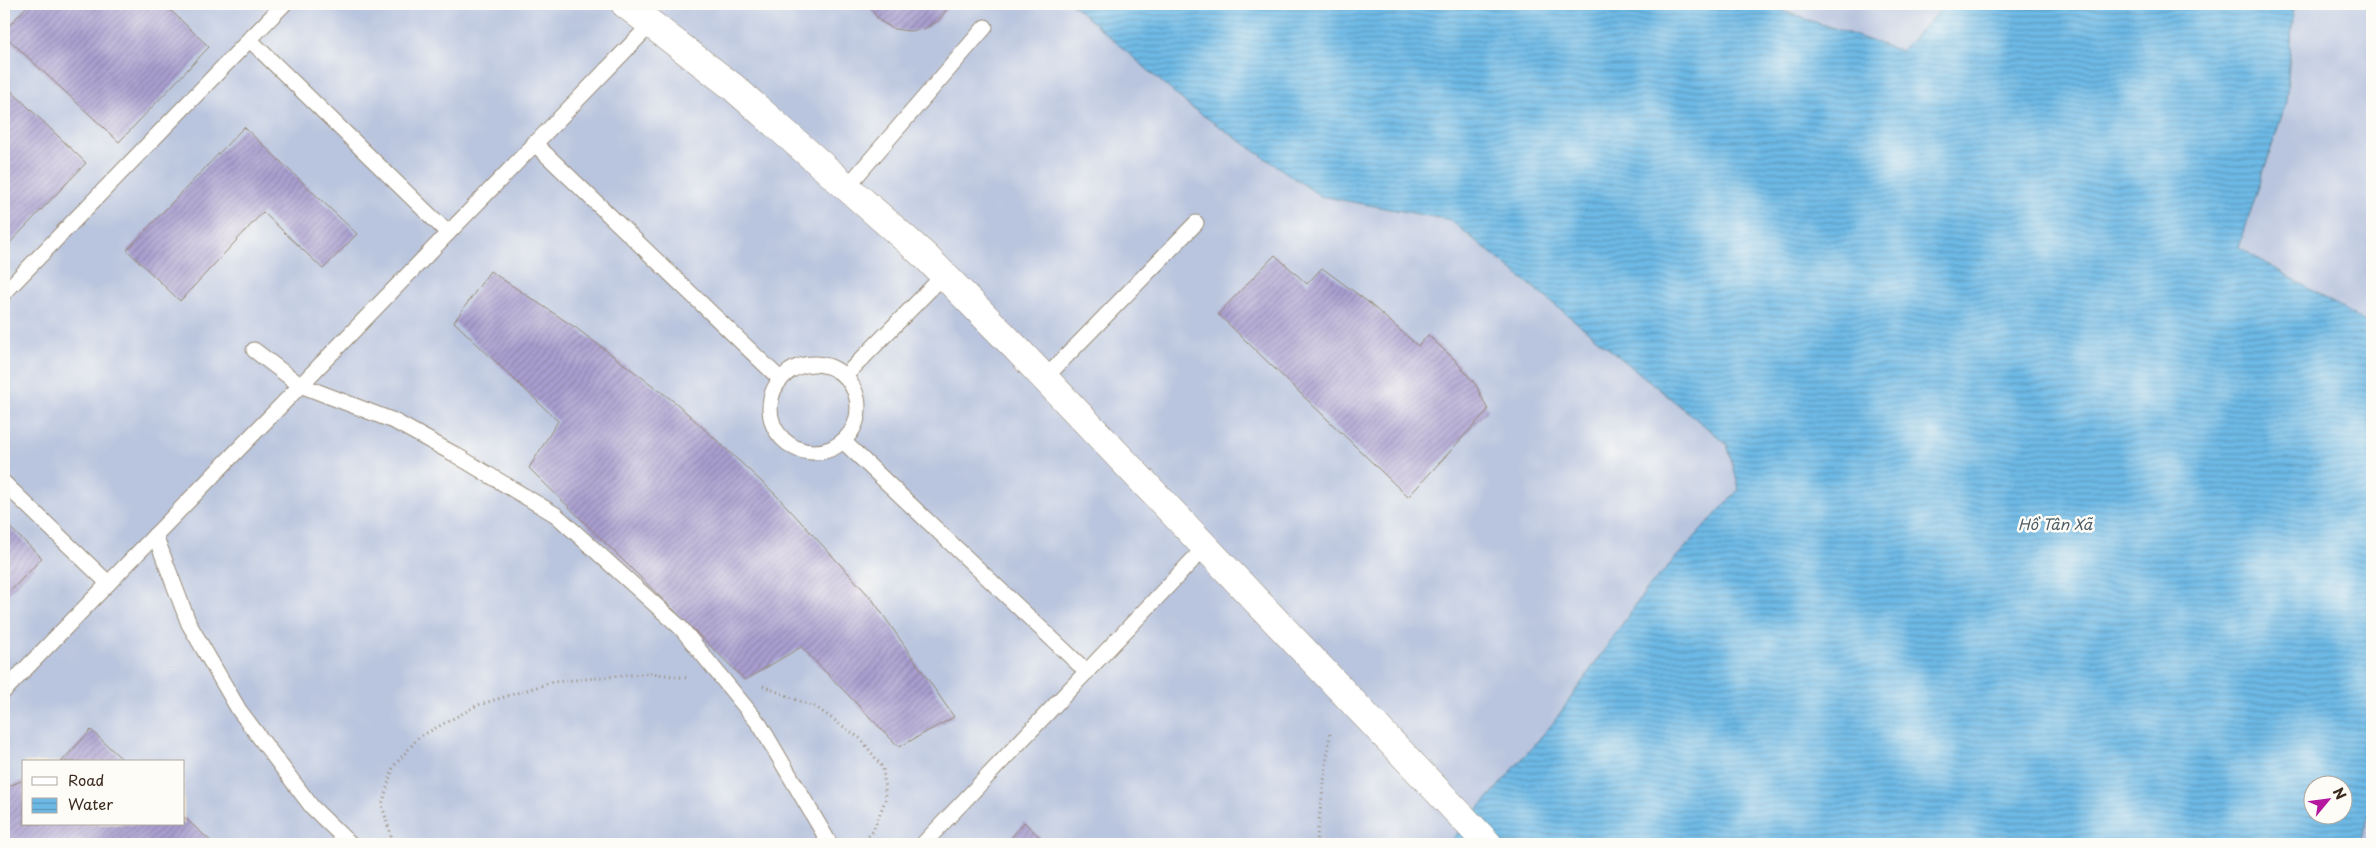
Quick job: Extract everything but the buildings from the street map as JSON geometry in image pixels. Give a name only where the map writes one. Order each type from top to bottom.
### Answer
[{"type":"street","points":[[625,4],[733,87],[944,275],[1206,546],[1488,844]]},
{"type":"lane","points":[[6,286],[284,4]]},
{"type":"lane","points":[[4,691],[650,24]]},
{"type":"lane","points":[[846,187],[985,27]]},
{"type":"lane","points":[[249,39],[448,233]]},
{"type":"lane","points":[[534,143],[780,379]]},
{"type":"lane","points":[[1045,378],[1196,223]]},
{"type":"lane","points":[[845,376],[944,275]]},
{"type":"lane","points":[[254,350],[300,385],[394,421],[556,514],[681,628],[760,725],[830,844]]},
{"type":"lane","points":[[819,363],[833,367],[845,376],[853,387],[858,402],[858,416],[853,430],[844,441],[832,449],[820,452],[806,452],[794,448],[783,440],[775,429],[770,416],[769,403],[773,390],[780,379],[790,369],[804,364],[819,363]]},
{"type":"lane","points":[[844,441],[1087,672]]},
{"type":"lane","points":[[4,483],[108,583]]},
{"type":"lane","points":[[155,536],[189,624],[239,710],[312,807],[350,844]]},
{"type":"lane","points":[[923,844],[1206,546]]},
{"type":"path","points":[[397,844],[392,839],[382,805],[393,767],[420,737],[478,706],[553,682],[651,673],[764,686],[817,708],[861,740],[883,768],[886,798],[873,831],[860,844]]},
{"type":"path","points":[[1316,844],[1330,734]]},
{"type":"shaded area","points":[[4,4],[2372,4],[2372,844],[4,844]]},
{"type":"water","name":"Hồ Tân Xã","points":[[1072,4],[1762,4],[1901,51],[1946,4],[2200,4],[2201,10],[2235,4],[2294,4],[2286,103],[2239,247],[2367,323],[2372,513],[2372,808],[2359,844],[1448,844],[1553,723],[1646,590],[1739,489],[1727,444],[1450,220],[1320,196],[1188,105]]}]
